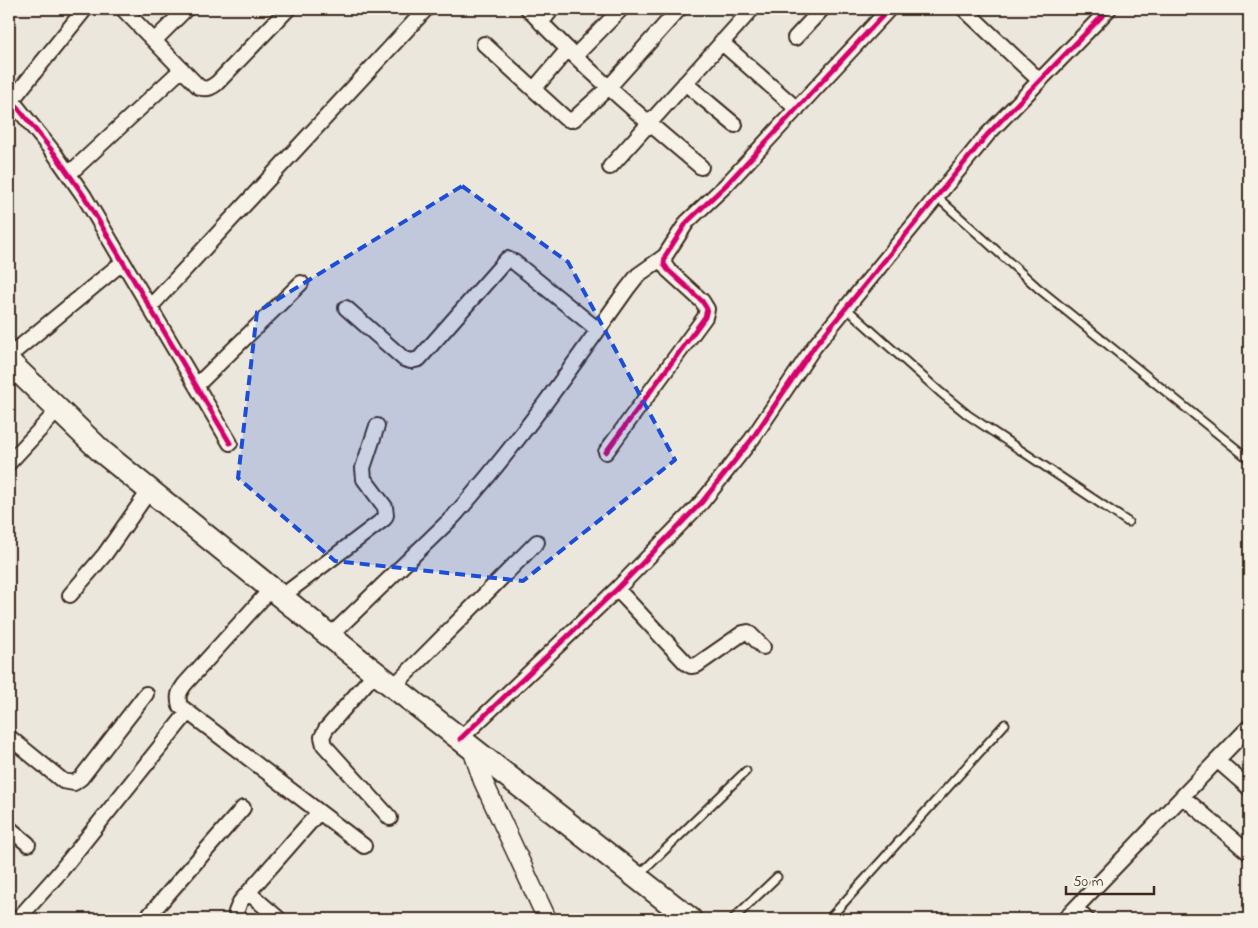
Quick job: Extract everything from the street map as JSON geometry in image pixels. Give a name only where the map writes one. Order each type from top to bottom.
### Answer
[{"type":"main road","points":[[9,362],[101,451],[375,673],[690,919]]},
{"type":"street","points":[[85,9],[10,98],[84,196],[230,442]]},
{"type":"street","points":[[122,9],[199,87],[204,89],[211,88],[217,83],[288,9]]},
{"type":"street","points":[[154,41],[186,9]]},
{"type":"street","points":[[150,308],[426,9]]},
{"type":"street","points":[[528,9],[608,87],[701,167]]},
{"type":"street","points":[[541,22],[552,9]]},
{"type":"street","points":[[534,89],[571,52],[621,9]]},
{"type":"street","points":[[484,44],[565,118],[570,120],[574,119],[608,87],[679,9]]},
{"type":"street","points":[[610,167],[752,9]]},
{"type":"street","points":[[795,38],[822,9]]},
{"type":"street","points":[[330,636],[464,506],[545,404],[638,275],[665,256],[687,222],[726,185],[889,9]]},
{"type":"street","points":[[964,9],[1039,80]]},
{"type":"street","points":[[547,919],[466,744],[707,496],[752,439],[814,347],[987,135],[1109,9]]},
{"type":"street","points":[[721,42],[797,108]]},
{"type":"street","points":[[69,174],[182,69]]},
{"type":"street","points":[[685,83],[735,125]]},
{"type":"street","points":[[606,452],[705,317],[707,309],[702,301],[668,270],[664,264],[665,256]]},
{"type":"street","points":[[346,308],[404,359],[411,361],[419,359],[507,259],[514,262],[598,330]]},
{"type":"street","points":[[9,356],[123,262]]},
{"type":"street","points":[[196,386],[301,284]]},
{"type":"street","points":[[9,463],[58,410]]},
{"type":"street","points":[[364,846],[180,706],[177,698],[185,684],[276,593],[384,519],[386,515],[385,507],[362,474],[377,426]]},
{"type":"street","points":[[70,595],[105,554],[150,491]]},
{"type":"street","points":[[393,687],[537,542]]},
{"type":"street","points":[[618,589],[686,663],[691,666],[697,665],[743,633],[748,632],[751,634],[762,647]]},
{"type":"street","points":[[375,673],[326,729],[322,737],[324,745],[390,818]]},
{"type":"street","points":[[9,737],[63,781],[74,783],[81,778],[146,694]]},
{"type":"street","points":[[18,919],[59,874],[188,712]]},
{"type":"street","points":[[1065,919],[1249,727]]},
{"type":"street","points":[[1218,761],[1249,788]]},
{"type":"street","points":[[1183,797],[1249,853]]},
{"type":"street","points":[[146,919],[243,808]]},
{"type":"street","points":[[238,919],[237,907],[319,812]]},
{"type":"street","points":[[9,828],[28,844]]},
{"type":"street","points":[[249,893],[279,919]]},
{"type":"lane","points":[[937,197],[1038,288],[1249,459]]},
{"type":"lane","points":[[846,308],[968,415],[1128,522]]},
{"type":"lane","points":[[829,919],[1005,724]]},
{"type":"lane","points":[[637,878],[746,771]]},
{"type":"lane","points":[[733,919],[777,876]]},
{"type":"lane","points":[[1078,906],[1091,919]]},
{"type":"highlighted area","points":[[462,186],[568,262],[675,460],[523,581],[335,561],[238,478],[257,312]]},
{"type":"cycle path","points":[[606,452],[705,317],[707,309],[702,301],[668,270],[664,264],[665,256],[687,222],[726,185],[889,9]]},
{"type":"cycle path","points":[[460,739],[617,589],[702,502],[752,439],[814,347],[987,135],[1109,9]]},
{"type":"cycle path","points":[[9,97],[54,153],[84,196],[230,443]]}]
